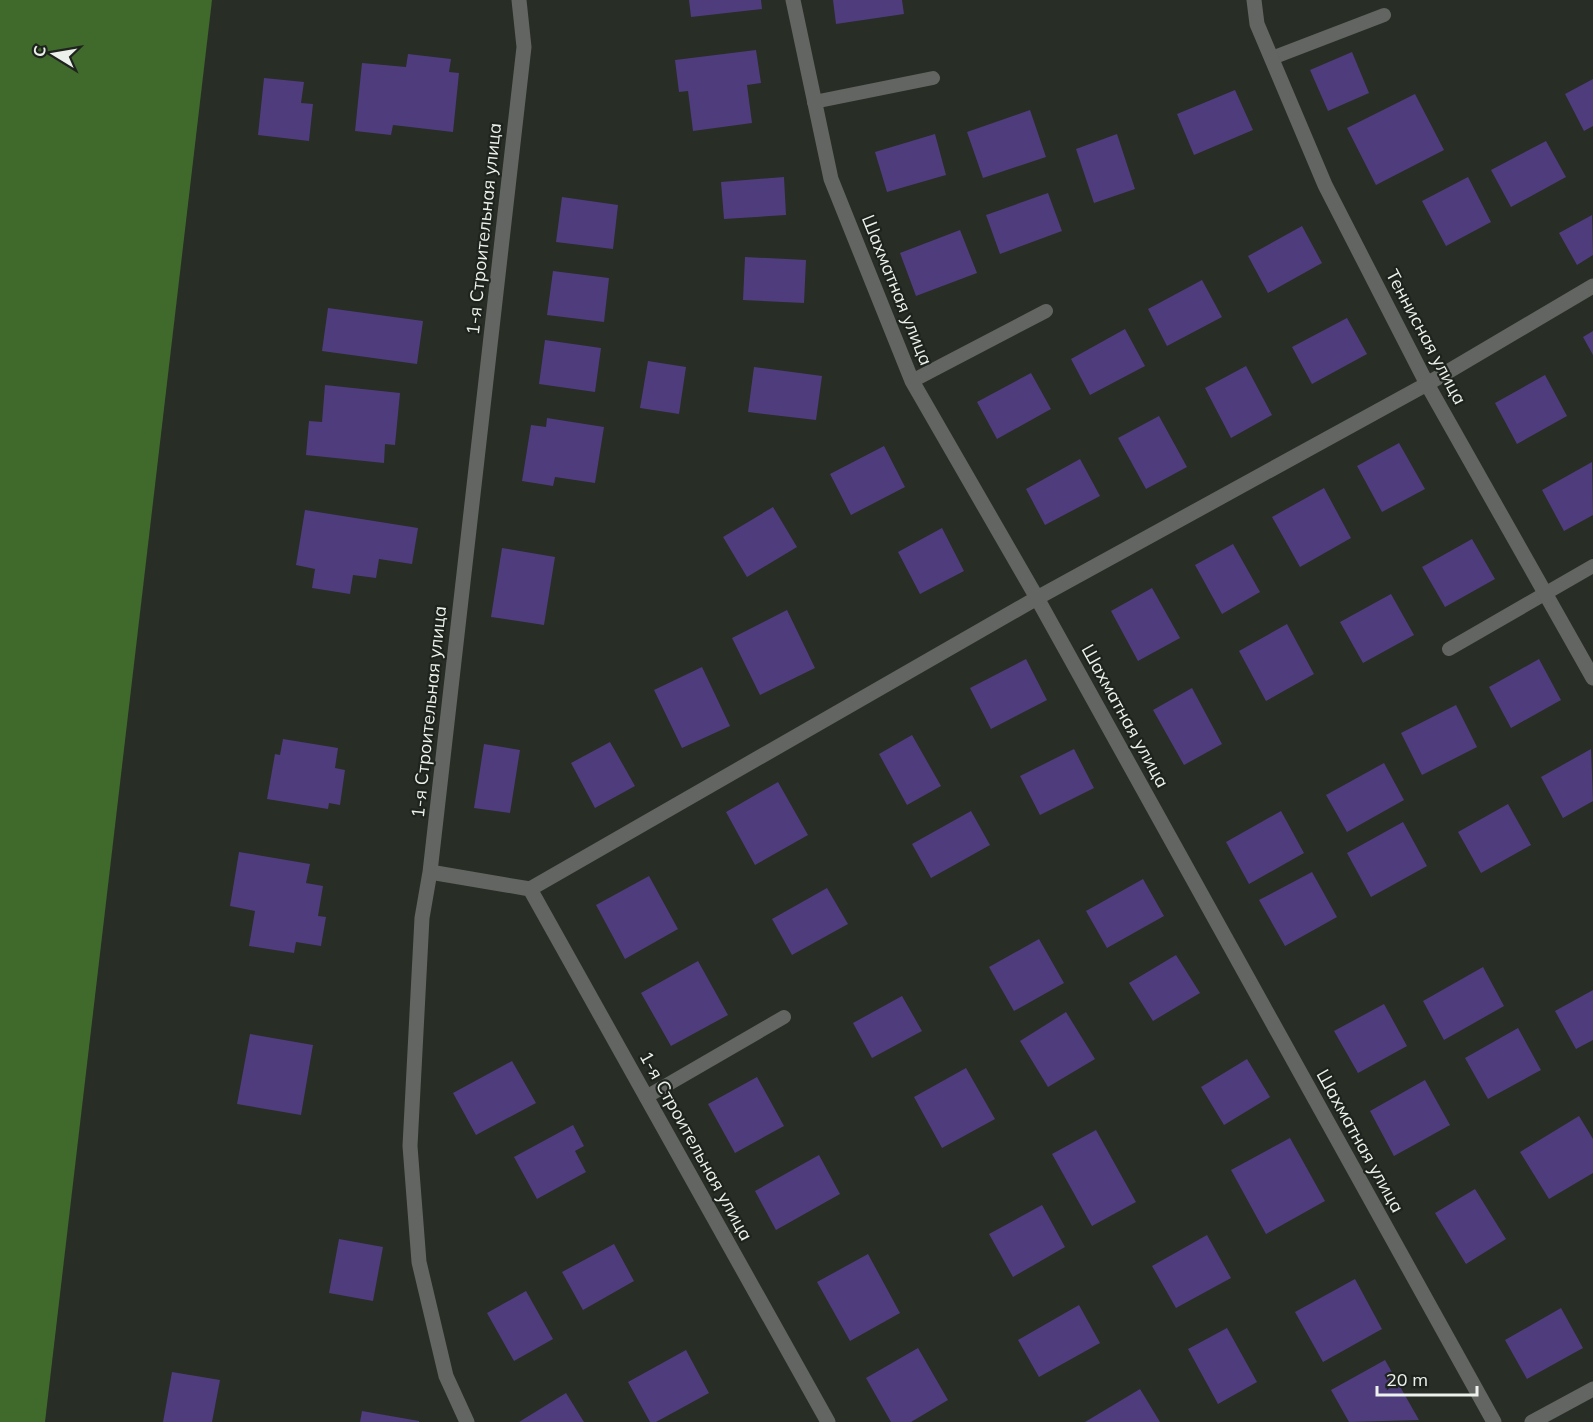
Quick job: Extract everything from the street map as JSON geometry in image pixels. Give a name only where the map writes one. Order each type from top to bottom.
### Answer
[{"type":"street","name":"1-я Строительная улица","points":[[467,1422],[446,1376],[419,1262],[411,1158],[422,918],[430,872],[524,46],[519,0]]},
{"type":"street","name":"Шахматная улица","points":[[793,0],[831,179],[912,381],[1037,598],[1494,1422]]},
{"type":"street","name":"Теннисная улица","points":[[1254,0],[1257,24],[1325,185],[1427,384],[1593,678]]},
{"type":"street","points":[[430,872],[530,889],[1037,598],[1427,384],[1593,286]]},
{"type":"street","name":"1-я Строительная улица","points":[[530,889],[828,1422]]},
{"type":"street","points":[[1532,1422],[1593,1389]]},
{"type":"lane","points":[[1272,58],[1384,15]]},
{"type":"lane","points":[[814,102],[933,78]]},
{"type":"lane","points":[[912,381],[1046,311]]},
{"type":"lane","points":[[1449,649],[1593,566]]},
{"type":"lane","points":[[646,1097],[784,1017]]},
{"type":"green space","points":[[0,0],[212,0],[45,1422],[0,1422]]},
{"type":"building","points":[[689,0],[761,0],[762,9],[691,17]]},
{"type":"building","points":[[833,0],[902,0],[904,14],[836,24]]},
{"type":"building","points":[[756,50],[761,83],[747,85],[752,123],[693,131],[688,91],[679,92],[675,60]]},
{"type":"building","points":[[1352,52],[1369,93],[1328,111],[1310,70]]},
{"type":"building","points":[[408,54],[451,59],[449,72],[459,73],[453,132],[393,125],[391,135],[355,131],[362,63],[406,67]]},
{"type":"building","points":[[264,78],[304,82],[301,103],[313,104],[309,141],[258,135]]},
{"type":"building","points":[[1593,79],[1593,126],[1584,131],[1565,94]]},
{"type":"building","points":[[1235,90],[1253,130],[1194,155],[1177,114]]},
{"type":"building","points":[[1415,94],[1444,150],[1376,185],[1347,128]]},
{"type":"building","points":[[1030,110],[1046,157],[983,178],[967,132]]},
{"type":"building","points":[[935,134],[946,175],[887,192],[875,152]]},
{"type":"building","points":[[1117,134],[1135,189],[1094,203],[1076,149]]},
{"type":"building","points":[[1546,141],[1566,177],[1511,207],[1491,170]]},
{"type":"building","points":[[784,177],[786,215],[724,219],[721,182]]},
{"type":"building","points":[[1468,177],[1491,222],[1446,246],[1422,201]]},
{"type":"building","points":[[1048,193],[1062,231],[1000,254],[986,215]]},
{"type":"building","points":[[562,197],[618,205],[613,249],[556,242]]},
{"type":"building","points":[[1592,215],[1593,255],[1577,265],[1559,233]]},
{"type":"building","points":[[1302,226],[1322,263],[1268,293],[1248,256]]},
{"type":"building","points":[[960,230],[977,273],[916,296],[900,253]]},
{"type":"building","points":[[745,257],[806,260],[804,303],[743,300]]},
{"type":"building","points":[[553,271],[609,278],[604,322],[547,315]]},
{"type":"building","points":[[1202,280],[1222,317],[1167,346],[1148,309]]},
{"type":"building","points":[[328,308],[423,321],[417,364],[322,351]]},
{"type":"building","points":[[1347,318],[1367,354],[1312,384],[1292,347]]},
{"type":"building","points":[[1125,329],[1145,366],[1090,395],[1071,359]]},
{"type":"building","points":[[1593,331],[1593,355],[1583,337]]},
{"type":"building","points":[[545,340],[601,348],[595,392],[539,384]]},
{"type":"building","points":[[648,361],[686,367],[679,414],[640,408]]},
{"type":"building","points":[[1246,366],[1272,415],[1231,438],[1205,388]]},
{"type":"building","points":[[754,367],[822,376],[816,420],[748,412]]},
{"type":"building","points":[[1031,373],[1051,409],[997,439],[977,402]]},
{"type":"building","points":[[1545,375],[1567,416],[1517,444],[1495,403]]},
{"type":"building","points":[[325,385],[400,393],[395,445],[385,444],[384,463],[306,455],[309,421],[322,422]]},
{"type":"building","points":[[1159,416],[1187,467],[1146,489],[1118,438]]},
{"type":"building","points":[[547,418],[604,427],[595,483],[555,477],[553,486],[522,481],[531,425],[546,427]]},
{"type":"building","points":[[1399,443],[1425,489],[1382,512],[1357,466]]},
{"type":"building","points":[[884,446],[905,487],[851,515],[830,474]]},
{"type":"building","points":[[1080,459],[1100,496],[1045,525],[1026,489]]},
{"type":"building","points":[[1592,462],[1593,515],[1564,531],[1542,490]]},
{"type":"building","points":[[1324,488],[1351,538],[1300,567],[1272,517]]},
{"type":"building","points":[[773,507],[797,547],[747,577],[723,537]]},
{"type":"building","points":[[305,510],[418,528],[412,564],[379,559],[376,578],[353,575],[350,594],[312,588],[315,569],[296,565]]},
{"type":"building","points":[[942,528],[964,571],[920,594],[898,552]]},
{"type":"building","points":[[1472,539],[1495,579],[1445,607],[1422,567]]},
{"type":"building","points":[[1233,544],[1260,592],[1222,614],[1195,565]]},
{"type":"building","points":[[502,548],[555,557],[544,625],[491,617]]},
{"type":"building","points":[[1152,588],[1180,638],[1138,661],[1111,611]]},
{"type":"building","points":[[1391,594],[1414,635],[1363,663],[1340,622]]},
{"type":"building","points":[[787,610],[815,668],[760,695],[732,638]]},
{"type":"building","points":[[1287,624],[1314,674],[1266,701],[1239,651]]},
{"type":"building","points":[[1026,659],[1047,700],[991,729],[970,688]]},
{"type":"building","points":[[1539,659],[1561,700],[1511,728],[1489,687]]},
{"type":"building","points":[[702,667],[730,726],[682,748],[654,690]]},
{"type":"building","points":[[1192,688],[1222,744],[1184,765],[1153,710]]},
{"type":"building","points":[[1456,705],[1477,747],[1422,775],[1401,733]]},
{"type":"building","points":[[912,735],[941,786],[907,805],[879,754]]},
{"type":"building","points":[[283,739],[338,748],[335,768],[345,770],[340,805],[329,803],[328,809],[267,799],[275,754],[280,755]]},
{"type":"building","points":[[610,742],[635,786],[595,808],[571,763]]},
{"type":"building","points":[[484,744],[520,750],[510,813],[474,808]]},
{"type":"building","points":[[1074,749],[1094,788],[1040,815],[1020,776]]},
{"type":"building","points":[[1591,749],[1593,801],[1563,818],[1541,777]]},
{"type":"building","points":[[1384,763],[1404,800],[1347,832],[1326,795]]},
{"type":"building","points":[[778,782],[808,835],[755,865],[726,812]]},
{"type":"building","points":[[1508,804],[1531,845],[1481,873],[1458,832]]},
{"type":"building","points":[[971,811],[990,845],[931,878],[912,844]]},
{"type":"building","points":[[1281,811],[1304,853],[1249,884],[1226,842]]},
{"type":"building","points":[[1403,822],[1427,866],[1371,897],[1347,853]]},
{"type":"building","points":[[239,852],[310,864],[306,883],[323,886],[318,916],[326,917],[321,946],[296,942],[294,953],[249,946],[255,911],[230,906]]},
{"type":"building","points":[[1312,872],[1337,917],[1285,946],[1259,900]]},
{"type":"building","points":[[649,876],[678,929],[625,959],[596,905]]},
{"type":"building","points":[[1143,879],[1164,916],[1107,948],[1086,911]]},
{"type":"building","points":[[827,888],[848,924],[792,955],[772,919]]},
{"type":"building","points":[[1039,939],[1064,983],[1014,1011],[989,967]]},
{"type":"building","points":[[1176,955],[1200,993],[1153,1021],[1129,983]]},
{"type":"building","points":[[698,961],[728,1015],[671,1046],[641,993]]},
{"type":"building","points":[[1483,967],[1504,1006],[1444,1040],[1423,1001]]},
{"type":"building","points":[[1593,990],[1593,1040],[1576,1049],[1555,1011]]},
{"type":"building","points":[[902,996],[922,1031],[872,1058],[853,1023]]},
{"type":"building","points":[[1384,1004],[1407,1046],[1358,1073],[1334,1031]]},
{"type":"building","points":[[1066,1012],[1095,1059],[1048,1087],[1020,1041]]},
{"type":"building","points":[[1518,1028],[1541,1070],[1488,1099],[1465,1058]]},
{"type":"building","points":[[250,1034],[313,1045],[301,1115],[237,1104]]},
{"type":"building","points":[[1247,1059],[1270,1097],[1224,1125],[1201,1087]]},
{"type":"building","points":[[512,1061],[536,1103],[476,1135],[453,1093]]},
{"type":"building","points":[[966,1068],[995,1119],[942,1148],[914,1097]]},
{"type":"building","points":[[757,1077],[784,1126],[735,1153],[708,1104]]},
{"type":"building","points":[[1425,1080],[1450,1125],[1394,1156],[1370,1111]]},
{"type":"building","points":[[1579,1116],[1593,1139],[1593,1173],[1549,1199],[1520,1152]]},
{"type":"building","points":[[573,1125],[584,1146],[575,1151],[586,1172],[537,1199],[514,1157]]},
{"type":"building","points":[[1096,1130],[1136,1202],[1092,1226],[1052,1154]]},
{"type":"building","points":[[1290,1138],[1325,1201],[1266,1234],[1231,1170]]},
{"type":"building","points":[[819,1155],[840,1194],[776,1230],[755,1191]]},
{"type":"building","points":[[1475,1189],[1506,1239],[1466,1264],[1435,1213]]},
{"type":"building","points":[[1042,1205],[1065,1247],[1013,1277],[989,1234]]},
{"type":"building","points":[[1207,1235],[1231,1278],[1176,1308],[1152,1266]]},
{"type":"building","points":[[339,1239],[383,1247],[373,1301],[329,1293]]},
{"type":"building","points":[[614,1244],[634,1281],[583,1310],[562,1272]]},
{"type":"building","points":[[868,1254],[900,1313],[850,1341],[817,1282]]},
{"type":"building","points":[[1355,1279],[1382,1329],[1323,1362],[1295,1312]]},
{"type":"building","points":[[526,1291],[553,1339],[514,1361],[487,1313]]},
{"type":"building","points":[[1079,1305],[1100,1343],[1039,1377],[1018,1340]]},
{"type":"building","points":[[1561,1308],[1583,1348],[1527,1379],[1505,1340]]},
{"type":"building","points":[[1227,1328],[1257,1382],[1218,1404],[1188,1349]]},
{"type":"building","points":[[918,1348],[948,1400],[911,1422],[891,1422],[866,1378]]},
{"type":"building","points":[[686,1350],[709,1393],[656,1422],[650,1422],[628,1382]]},
{"type":"building","points":[[1385,1360],[1419,1420],[1349,1422],[1331,1390]]},
{"type":"building","points":[[172,1372],[220,1380],[212,1422],[163,1422]]},
{"type":"building","points":[[1140,1389],[1160,1422],[1085,1422]]},
{"type":"building","points":[[566,1393],[584,1422],[519,1422]]},
{"type":"building","points":[[362,1411],[419,1421],[419,1422],[360,1422]]}]
